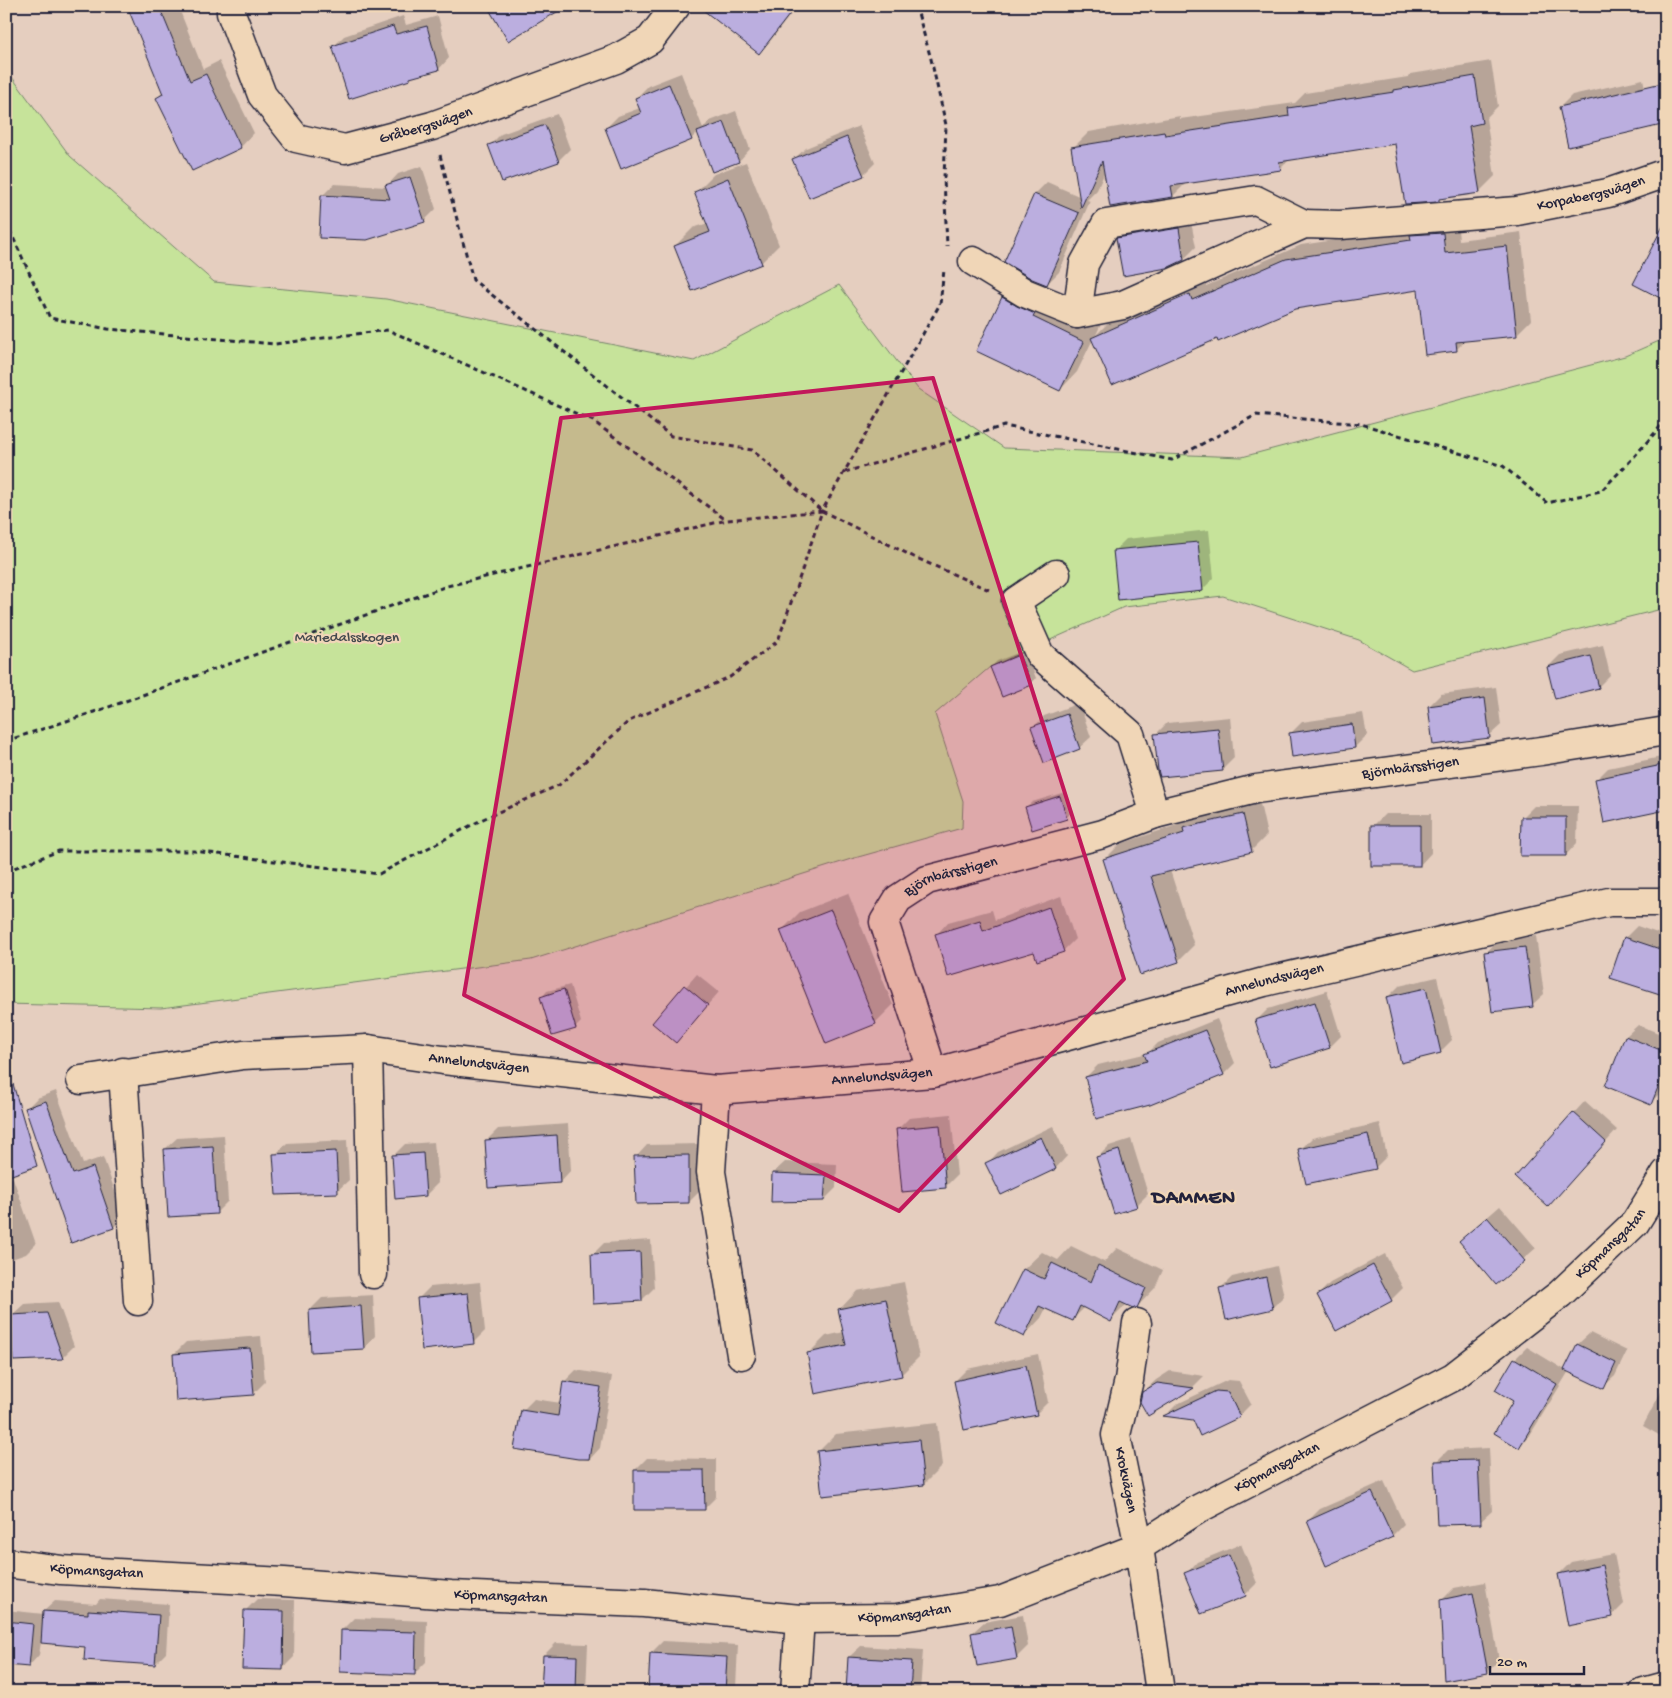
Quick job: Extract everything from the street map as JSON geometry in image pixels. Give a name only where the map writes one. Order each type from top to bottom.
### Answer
[{"type":"street","name":"Gråbergsvägen","points":[[231,6],[231,13],[262,95],[296,138],[345,149],[432,126],[616,59],[650,40],[676,6]]},
{"type":"street","name":"Korpabergsvägen","points":[[1304,224],[1340,224],[1517,211],[1608,193],[1666,173]]},
{"type":"street","points":[[1077,314],[1084,264],[1106,224],[1256,200],[1304,224]]},
{"type":"street","points":[[973,262],[1025,292],[1077,314],[1123,305],[1304,224]]},
{"type":"street","points":[[1056,574],[1016,601],[1040,655],[1130,734],[1155,814]]},
{"type":"street","name":"Björnbärsstigen","points":[[933,1073],[884,922],[898,899],[927,880],[1103,834],[1155,814],[1256,789],[1541,751],[1666,731]]},
{"type":"street","name":"Annelundsvägen","points":[[81,1080],[123,1072],[243,1055],[368,1049],[442,1060],[716,1090],[933,1073],[1273,980],[1609,902],[1666,902]]},
{"type":"street","points":[[368,1049],[373,1274]]},
{"type":"street","points":[[123,1072],[138,1300]]},
{"type":"street","points":[[716,1090],[711,1172],[741,1355]]},
{"type":"street","name":"Köpmansgatan","points":[[6,1562],[61,1570],[284,1582],[451,1595],[644,1603],[800,1619],[897,1618],[1000,1601],[1139,1547],[1200,1508],[1453,1377],[1560,1294],[1634,1224],[1666,1173]]},
{"type":"street","name":"Krokvägen","points":[[1137,1324],[1129,1380],[1116,1435],[1139,1547],[1160,1692]]},
{"type":"street","points":[[795,1692],[800,1619]]},
{"type":"street","points":[[1644,1692],[1666,1686]]},
{"type":"path","points":[[916,6],[946,124],[944,178],[947,247],[973,262]]},
{"type":"path","points":[[432,126],[473,280],[671,436],[752,450],[822,511],[914,557],[1016,601]]},
{"type":"path","points":[[6,222],[50,318],[108,329],[276,344],[388,330],[593,421],[727,520]]},
{"type":"path","points":[[6,871],[59,851],[194,852],[380,874],[483,819],[559,785],[629,721],[730,677],[778,641],[822,511],[940,304],[944,266]]},
{"type":"path","points":[[844,472],[1004,426],[1172,460],[1256,416],[1361,424],[1503,466],[1547,503],[1601,492],[1666,420]]},
{"type":"path","points":[[6,741],[106,708],[447,586],[727,520],[822,511]]},
{"type":"highlighted area","points":[[933,378],[1124,979],[899,1211],[464,995],[561,418]]},
{"type":"green space","name":"Mariedalsskogen","points":[[6,69],[70,156],[214,282],[386,299],[694,361],[839,285],[918,389],[1004,448],[1242,457],[1625,356],[1666,338],[1666,608],[1412,670],[1359,640],[1223,596],[1124,607],[990,667],[935,714],[963,801],[962,828],[851,859],[531,960],[161,1008],[6,1004]]},
{"type":"building","points":[[127,6],[159,6],[190,81],[206,74],[241,148],[192,171],[156,98],[163,94]]},
{"type":"building","points":[[487,6],[567,6],[508,41]]},
{"type":"building","points":[[698,6],[796,6],[759,54]]},
{"type":"building","points":[[393,26],[396,34],[427,26],[439,70],[349,99],[332,46]]},
{"type":"building","points":[[1475,76],[1482,123],[1469,126],[1480,193],[1439,199],[1439,202],[1405,204],[1395,144],[1279,162],[1281,170],[1171,186],[1173,197],[1110,207],[1102,161],[1081,208],[1071,147],[1164,132],[1165,135],[1289,116],[1288,108],[1394,92],[1394,90]]},
{"type":"building","points":[[1666,82],[1666,124],[1568,147],[1559,107]]},
{"type":"building","points":[[669,84],[692,140],[621,169],[605,128],[641,113],[635,98]]},
{"type":"building","points":[[724,122],[739,162],[712,172],[697,132]]},
{"type":"building","points":[[545,125],[559,162],[502,182],[488,145]]},
{"type":"building","points":[[847,137],[864,176],[809,198],[792,159]]},
{"type":"building","points":[[410,177],[425,222],[367,240],[319,238],[321,195],[390,199],[385,185]]},
{"type":"building","points":[[728,178],[762,264],[692,291],[674,246],[710,232],[694,192]]},
{"type":"building","points":[[1034,194],[1079,213],[1047,285],[1032,279],[1004,262]]},
{"type":"building","points":[[1666,220],[1666,301],[1633,284]]},
{"type":"building","points":[[1179,228],[1184,260],[1167,268],[1123,276],[1116,238]]},
{"type":"building","points":[[1443,233],[1445,253],[1507,246],[1517,336],[1456,342],[1457,351],[1425,355],[1418,290],[1295,309],[1218,342],[1217,339],[1112,385],[1091,338],[1190,294],[1192,300],[1286,259],[1411,240],[1410,235]]},
{"type":"building","points":[[1002,297],[1035,314],[1033,317],[1084,342],[1060,391],[976,351]]},
{"type":"building","points":[[1198,542],[1203,591],[1118,600],[1113,550]]},
{"type":"building","points":[[1019,655],[1032,685],[1002,697],[990,667]]},
{"type":"building","points":[[1591,656],[1599,688],[1555,699],[1547,667]]},
{"type":"building","points":[[1485,698],[1490,738],[1433,745],[1428,706]]},
{"type":"building","points":[[1067,714],[1080,749],[1044,763],[1031,727]]},
{"type":"building","points":[[1352,724],[1355,748],[1292,757],[1289,733]]},
{"type":"building","points":[[1218,728],[1223,771],[1160,777],[1154,734]]},
{"type":"building","points":[[1662,765],[1666,782],[1666,810],[1604,823],[1595,779]]},
{"type":"building","points":[[1060,796],[1067,819],[1032,830],[1025,807]]},
{"type":"building","points":[[1243,814],[1252,852],[1151,876],[1179,962],[1140,975],[1103,859],[1184,833],[1183,828]]},
{"type":"building","points":[[1521,817],[1566,817],[1566,856],[1520,856]]},
{"type":"building","points":[[1371,825],[1420,825],[1420,866],[1371,866]]},
{"type":"building","points":[[1049,907],[1064,952],[1037,961],[1034,952],[948,977],[935,934],[980,920],[983,931]]},
{"type":"building","points":[[831,910],[876,1024],[826,1044],[780,930]]},
{"type":"building","points":[[1624,937],[1666,951],[1666,996],[1610,978]]},
{"type":"building","points":[[1525,947],[1533,1007],[1492,1012],[1484,952]]},
{"type":"building","points":[[684,985],[708,1005],[676,1043],[652,1023]]},
{"type":"building","points":[[1426,988],[1441,1053],[1401,1063],[1386,997]]},
{"type":"building","points":[[564,989],[576,1029],[552,1036],[540,997]]},
{"type":"building","points":[[1315,1002],[1330,1048],[1270,1067],[1255,1020]]},
{"type":"building","points":[[1205,1030],[1224,1075],[1150,1105],[1096,1119],[1085,1077],[1147,1061],[1144,1054]]},
{"type":"building","points":[[1625,1036],[1666,1052],[1666,1067],[1651,1105],[1605,1086]]},
{"type":"building","points":[[13,1084],[37,1166],[6,1177],[6,1085]]},
{"type":"building","points":[[46,1101],[73,1174],[93,1167],[114,1228],[71,1243],[25,1108]]},
{"type":"building","points":[[1573,1112],[1606,1142],[1548,1207],[1515,1177]]},
{"type":"building","points":[[940,1125],[946,1188],[902,1192],[896,1129]]},
{"type":"building","points":[[1368,1134],[1376,1169],[1306,1184],[1298,1149]]},
{"type":"building","points":[[557,1135],[560,1183],[488,1188],[485,1140]]},
{"type":"building","points":[[1041,1137],[1056,1169],[1001,1195],[985,1163]]},
{"type":"building","points":[[213,1146],[217,1214],[168,1217],[164,1149]]},
{"type":"building","points":[[1119,1150],[1137,1207],[1114,1214],[1096,1157]]},
{"type":"building","points":[[336,1151],[338,1193],[276,1195],[273,1154]]},
{"type":"building","points":[[423,1153],[426,1196],[395,1199],[392,1155]]},
{"type":"building","points":[[689,1155],[689,1203],[636,1204],[634,1156]]},
{"type":"building","points":[[772,1173],[826,1175],[824,1201],[771,1202]]},
{"type":"building","points":[[1487,1217],[1525,1261],[1496,1285],[1459,1241]]},
{"type":"building","points":[[640,1252],[642,1301],[593,1304],[591,1254]]},
{"type":"building","points":[[1052,1263],[1091,1282],[1098,1265],[1146,1288],[1137,1308],[1120,1302],[1111,1322],[1080,1306],[1073,1321],[1039,1306],[1024,1337],[996,1323],[1023,1269],[1044,1279]]},
{"type":"building","points":[[1373,1265],[1392,1301],[1336,1331],[1317,1295]]},
{"type":"building","points":[[1266,1277],[1273,1309],[1226,1320],[1219,1288]]},
{"type":"building","points":[[468,1293],[474,1344],[422,1350],[417,1298]]},
{"type":"building","points":[[886,1299],[902,1376],[815,1394],[807,1353],[846,1345],[838,1309]]},
{"type":"building","points":[[361,1306],[364,1349],[311,1352],[309,1310]]},
{"type":"building","points":[[47,1313],[63,1359],[13,1361],[11,1315]]},
{"type":"building","points":[[1577,1344],[1616,1363],[1604,1389],[1564,1370]]},
{"type":"building","points":[[250,1348],[254,1395],[176,1401],[173,1354]]},
{"type":"building","points":[[1514,1358],[1557,1384],[1519,1448],[1494,1433],[1513,1401],[1495,1390]]},
{"type":"building","points":[[1026,1365],[1037,1415],[964,1430],[954,1381]]},
{"type":"building","points":[[563,1381],[601,1387],[589,1459],[514,1449],[521,1410],[558,1416]]},
{"type":"building","points":[[1157,1383],[1194,1388],[1148,1416],[1140,1402],[1142,1392]]},
{"type":"building","points":[[1216,1391],[1228,1392],[1240,1417],[1200,1436],[1193,1420],[1163,1416]]},
{"type":"building","points":[[919,1440],[924,1485],[822,1496],[817,1451]]},
{"type":"building","points":[[1478,1460],[1481,1524],[1437,1525],[1434,1461]]},
{"type":"building","points":[[634,1470],[704,1470],[705,1510],[634,1510]]},
{"type":"building","points":[[1372,1492],[1393,1537],[1326,1566],[1307,1521]]},
{"type":"building","points":[[1229,1555],[1246,1596],[1201,1614],[1184,1573]]},
{"type":"building","points":[[1602,1565],[1613,1617],[1568,1626],[1558,1574]]},
{"type":"building","points":[[1473,1593],[1488,1673],[1444,1681],[1440,1600]]},
{"type":"building","points":[[88,1610],[159,1615],[155,1665],[84,1660],[85,1647],[41,1643],[43,1611],[88,1614]]},
{"type":"building","points":[[244,1610],[284,1611],[283,1670],[242,1669]]},
{"type":"building","points":[[6,1621],[33,1624],[29,1667],[6,1665]]},
{"type":"building","points":[[1011,1626],[1017,1659],[977,1666],[971,1633]]},
{"type":"building","points":[[341,1630],[416,1632],[415,1675],[340,1672]]},
{"type":"building","points":[[650,1653],[727,1657],[725,1692],[648,1692]]},
{"type":"building","points":[[543,1655],[577,1656],[576,1692],[541,1692]]},
{"type":"building","points":[[848,1657],[912,1661],[910,1692],[846,1692]]},
{"type":"district","name":"DAMMEN","points":[[1194,1199]]}]
